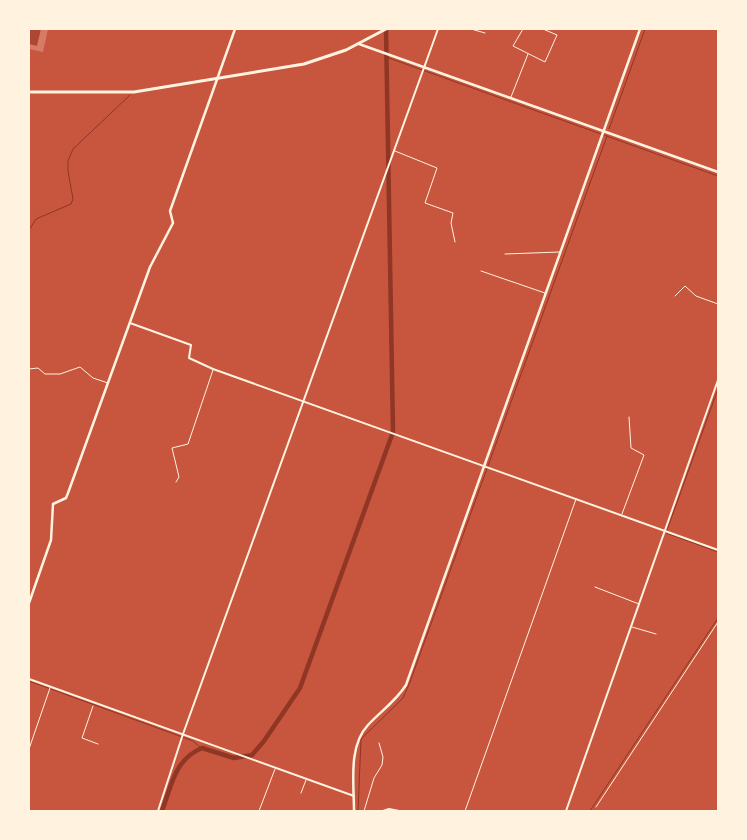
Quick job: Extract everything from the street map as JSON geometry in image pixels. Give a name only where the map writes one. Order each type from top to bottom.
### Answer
[{"type":"main road","points":[[29,92],[134,92],[304,64],[325,59],[386,29]]},
{"type":"street","points":[[29,603],[52,540],[53,504],[66,498],[157,251],[173,223],[170,210],[235,29]]},
{"type":"street","points":[[158,811],[183,734],[438,29]]},
{"type":"street","points":[[354,811],[356,744],[360,733],[400,695],[406,685],[482,466],[640,29]]},
{"type":"street","points":[[358,44],[718,172]]},
{"type":"street","points":[[130,323],[191,346],[189,358],[213,369],[304,400],[718,550]]},
{"type":"street","points":[[566,811],[718,380]]},
{"type":"street","points":[[29,679],[354,796]]},
{"type":"street","points":[[383,811],[390,808],[399,811]]},
{"type":"lane","points":[[471,29],[486,33]]},
{"type":"lane","points":[[522,29],[513,46],[546,62],[557,35],[543,29]]},
{"type":"lane","points":[[511,98],[528,54]]},
{"type":"lane","points":[[394,151],[437,168],[425,203],[454,213],[451,223],[455,242]]},
{"type":"lane","points":[[505,254],[560,252]]},
{"type":"lane","points":[[481,270],[546,293]]},
{"type":"lane","points":[[29,369],[38,368],[45,374],[60,374],[80,367],[93,378],[109,383]]},
{"type":"lane","points":[[176,482],[179,477],[172,448],[188,444],[213,369]]},
{"type":"lane","points":[[621,516],[644,455],[631,448],[629,417]]},
{"type":"lane","points":[[465,811],[576,498]]},
{"type":"lane","points":[[595,588],[639,604]]},
{"type":"lane","points":[[596,807],[718,622]]},
{"type":"lane","points":[[631,626],[656,634]]},
{"type":"lane","points":[[29,748],[51,687]]},
{"type":"lane","points":[[364,811],[374,778],[382,765],[383,757],[378,743]]},
{"type":"lane","points":[[301,793],[306,779]]},
{"type":"path","points":[[675,296],[685,286],[696,296],[718,304]]},
{"type":"path","points":[[94,703],[82,738],[98,744]]},
{"type":"path","points":[[259,811],[275,769]]},
{"type":"shaded area","points":[[29,29],[41,29],[37,46],[29,44]]},
{"type":"building","points":[[41,29],[48,29],[43,52],[29,49],[29,44],[37,46]]},
{"type":"waterway","points":[[162,811],[175,774],[185,759],[202,748],[234,758],[252,755],[264,741],[300,688],[393,432],[386,29]]},
{"type":"waterway","points":[[609,129],[645,29]]},
{"type":"waterway","points":[[386,57],[718,176]]},
{"type":"waterway","points":[[29,230],[36,219],[71,204],[73,199],[68,161],[73,149],[130,95]]},
{"type":"waterway","points":[[358,811],[361,739],[403,698],[410,682],[607,136]]},
{"type":"waterway","points":[[718,389],[666,533],[718,552]]},
{"type":"waterway","points":[[590,811],[718,618]]},
{"type":"waterway","points":[[29,681],[193,741],[201,748]]}]
